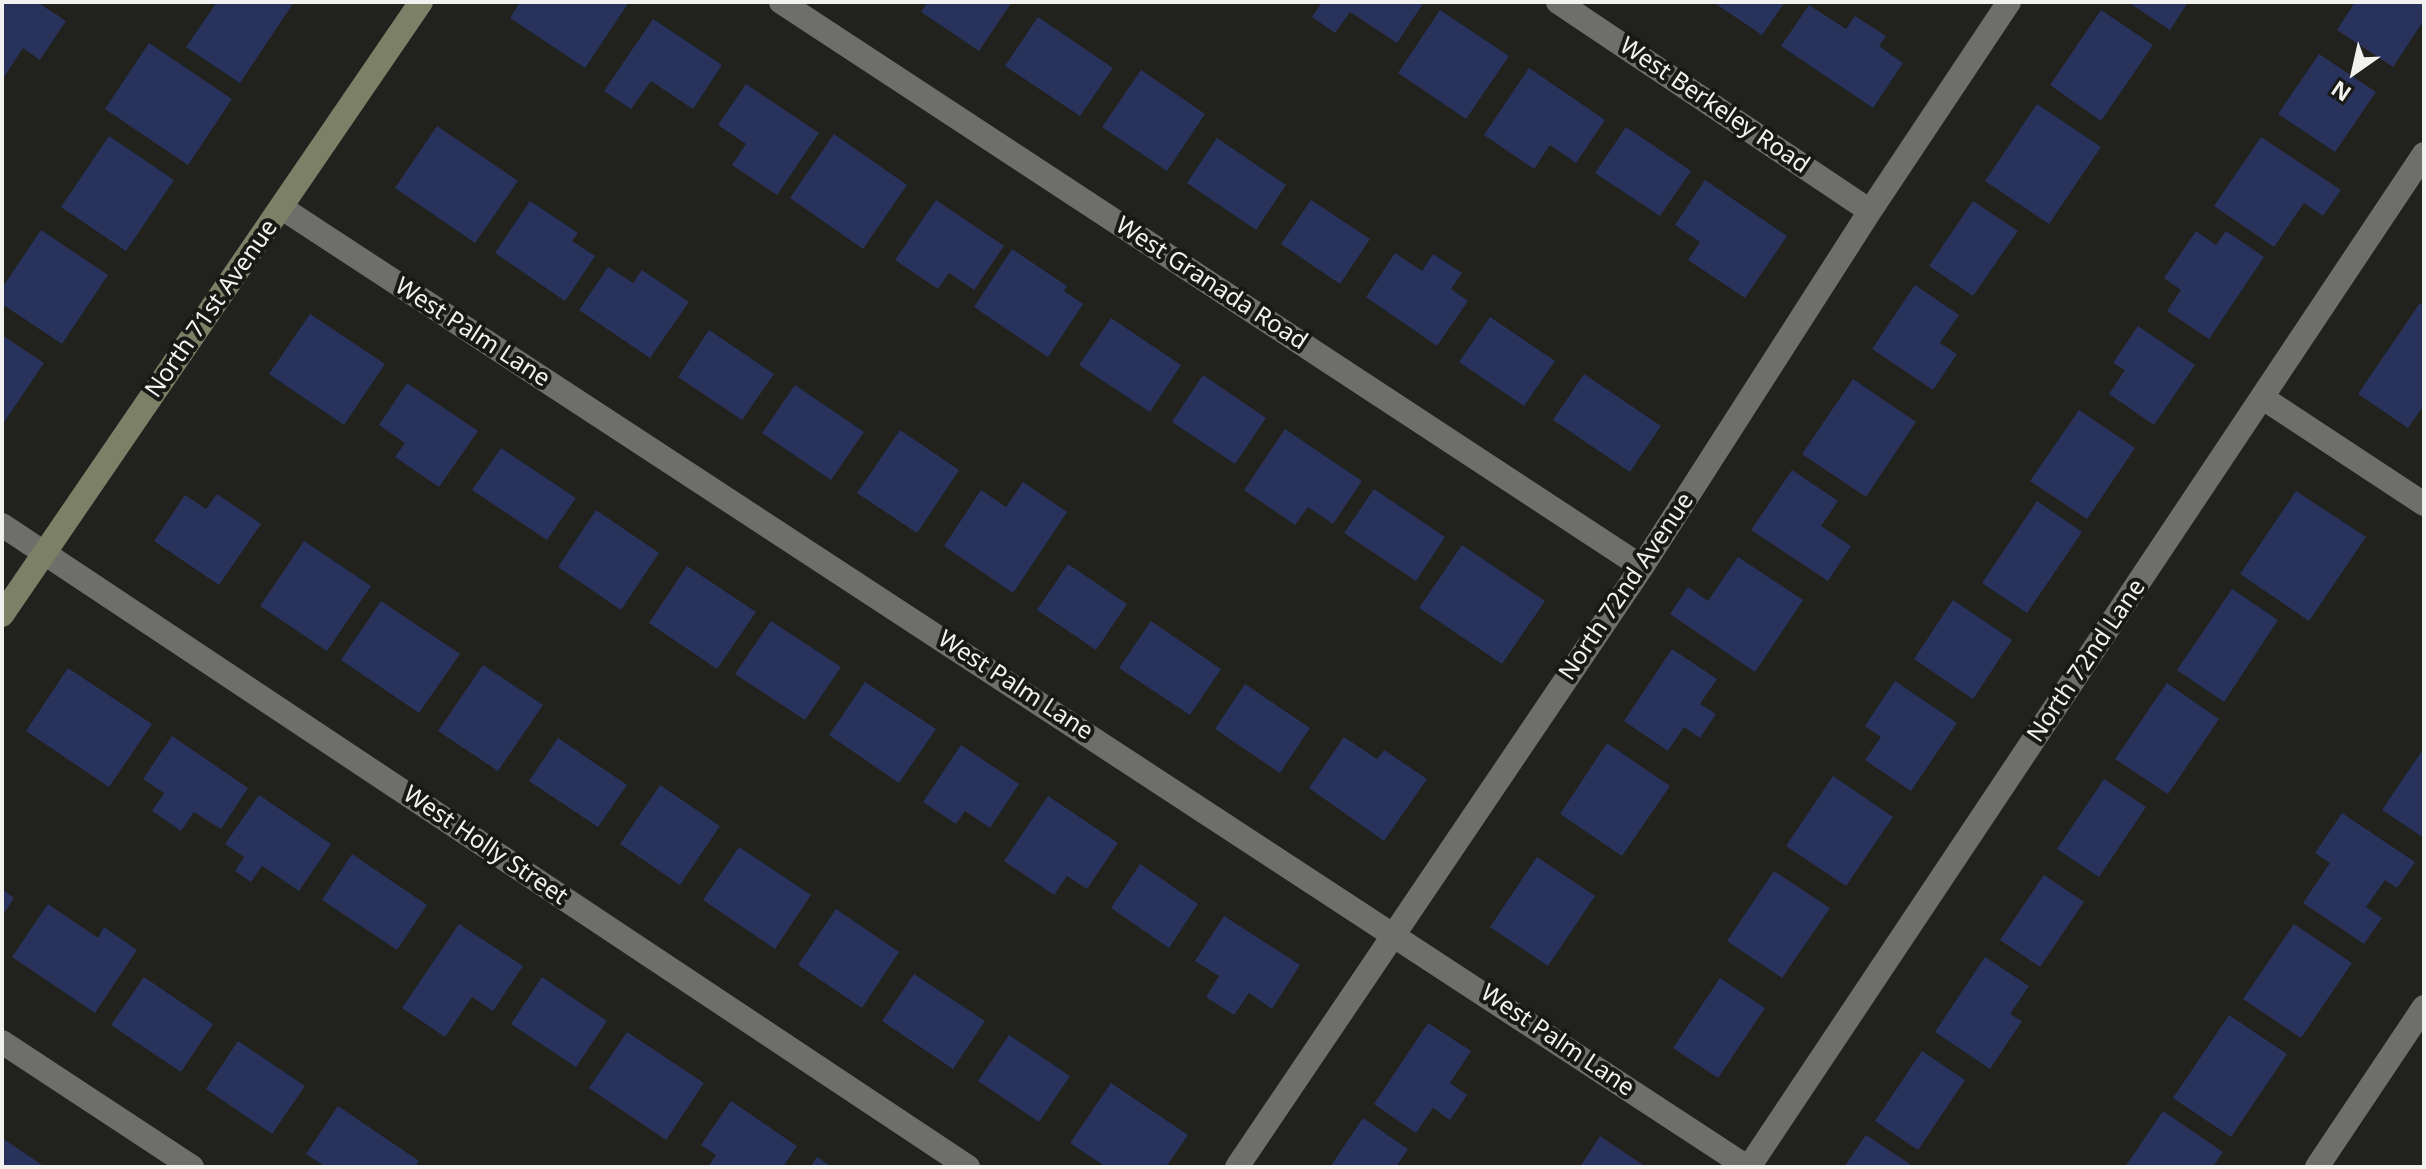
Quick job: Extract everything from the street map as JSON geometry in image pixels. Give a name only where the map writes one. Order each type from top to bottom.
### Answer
[{"type":"street","name":"North 71st Avenue","points":[[2,615],[421,2]]},
{"type":"street","name":"West Granada Road","points":[[781,2],[1642,567]]},
{"type":"street","name":"West Berkeley Road","points":[[1558,2],[1870,211]]},
{"type":"street","name":"North 72nd Avenue","points":[[1237,1167],[1642,567],[1870,211],[2009,2]]},
{"type":"street","name":"North 72nd Lane","points":[[1748,1167],[2424,154]]},
{"type":"street","name":"West Palm Lane","points":[[282,208],[1748,1167]]},
{"type":"street","points":[[2263,398],[2424,504]]},
{"type":"street","name":"West Holly Street","points":[[2,525],[968,1167]]},
{"type":"street","points":[[2317,1167],[2424,1007]]},
{"type":"street","points":[[2,1042],[192,1167]]},
{"type":"building","points":[[2,2],[37,2],[66,21],[40,60],[23,48],[2,80]]},
{"type":"building","points":[[217,2],[294,2],[240,83],[186,47]]},
{"type":"building","points":[[520,2],[629,2],[585,68],[510,18]]},
{"type":"building","points":[[928,2],[1012,2],[979,51],[921,12]]},
{"type":"building","points":[[1322,2],[1424,2],[1397,43],[1350,12],[1335,33],[1312,17]]},
{"type":"building","points":[[1713,2],[1785,2],[1762,35]]},
{"type":"building","points":[[2128,2],[2188,2],[2170,30]]},
{"type":"building","points":[[2355,2],[2424,2],[2424,20],[2393,67],[2337,30]]},
{"type":"building","points":[[1809,5],[1846,29],[1855,16],[1886,36],[1879,46],[1903,63],[1873,108],[1781,46]]},
{"type":"building","points":[[1440,10],[1509,56],[1466,119],[1398,73]]},
{"type":"building","points":[[2101,10],[2153,45],[2101,121],[2050,85]]},
{"type":"building","points":[[1038,17],[1113,68],[1080,116],[1005,66]]},
{"type":"building","points":[[653,19],[722,65],[693,109],[651,81],[631,109],[604,91]]},
{"type":"building","points":[[149,43],[232,99],[188,165],[105,109]]},
{"type":"building","points":[[2319,54],[2376,92],[2335,152],[2278,114]]},
{"type":"building","points":[[1529,68],[1605,120],[1576,163],[1550,145],[1534,169],[1484,135]]},
{"type":"building","points":[[1141,70],[1205,114],[1167,171],[1102,127]]},
{"type":"building","points":[[746,84],[819,133],[777,195],[732,165],[746,144],[718,125]]},
{"type":"building","points":[[2037,104],[2101,147],[2049,224],[1985,181]]},
{"type":"building","points":[[437,126],[518,181],[475,243],[395,188]]},
{"type":"building","points":[[1626,127],[1691,171],[1660,216],[1595,173]]},
{"type":"building","points":[[834,134],[907,185],[863,249],[790,198]]},
{"type":"building","points":[[109,136],[174,180],[126,251],[61,207]]},
{"type":"building","points":[[2261,137],[2341,190],[2323,216],[2304,203],[2274,247],[2214,206]]},
{"type":"building","points":[[1217,138],[1286,185],[1256,230],[1187,183]]},
{"type":"building","points":[[1705,180],[1787,236],[1745,298],[1688,260],[1700,242],[1675,225]]},
{"type":"building","points":[[936,200],[1004,246],[974,290],[949,273],[938,289],[895,260]]},
{"type":"building","points":[[1311,200],[1370,239],[1340,284],[1281,244]]},
{"type":"building","points":[[530,201],[578,233],[572,241],[595,256],[565,301],[495,253]]},
{"type":"building","points":[[1973,201],[2018,231],[1973,296],[1929,266]]},
{"type":"building","points":[[41,230],[108,275],[62,344],[2,304],[2,288]]},
{"type":"building","points":[[2196,231],[2216,245],[2226,231],[2264,257],[2209,339],[2167,311],[2181,290],[2164,278]]},
{"type":"building","points":[[1012,249],[1067,286],[1064,291],[1083,304],[1048,357],[974,307]]},
{"type":"building","points":[[1395,253],[1422,271],[1433,254],[1462,273],[1451,289],[1468,301],[1437,346],[1366,297]]},
{"type":"building","points":[[608,267],[633,283],[642,270],[689,302],[650,358],[579,310]]},
{"type":"building","points":[[1915,285],[1959,315],[1940,343],[1957,354],[1933,390],[1872,349]]},
{"type":"building","points":[[2420,303],[2424,305],[2424,405],[2408,428],[2358,394]]},
{"type":"building","points":[[310,314],[385,364],[344,425],[269,374]]},
{"type":"building","points":[[1490,317],[1555,361],[1524,406],[1459,362]]},
{"type":"building","points":[[1111,318],[1181,365],[1150,412],[1079,365]]},
{"type":"building","points":[[2138,326],[2195,365],[2154,425],[2109,394],[2125,370],[2113,363]]},
{"type":"building","points":[[709,330],[774,374],[742,420],[678,377]]},
{"type":"building","points":[[2,335],[44,363],[2,425]]},
{"type":"building","points":[[1584,374],[1661,426],[1630,472],[1553,420]]},
{"type":"building","points":[[1203,375],[1266,418],[1235,464],[1172,422]]},
{"type":"building","points":[[1853,379],[1916,422],[1866,497],[1802,454]]},
{"type":"building","points":[[407,383],[478,431],[439,487],[395,457],[405,443],[379,425]]},
{"type":"building","points":[[795,385],[864,432],[831,480],[762,433]]},
{"type":"building","points":[[2079,410],[2135,448],[2087,519],[2030,481]]},
{"type":"building","points":[[1285,429],[1362,481],[1333,524],[1308,507],[1295,525],[1244,490]]},
{"type":"building","points":[[900,430],[959,470],[917,533],[857,493]]},
{"type":"building","points":[[501,448],[576,498],[547,540],[472,490]]},
{"type":"building","points":[[1792,470],[1838,501],[1821,526],[1851,546],[1828,581],[1751,530]]},
{"type":"building","points":[[1023,482],[1067,512],[1013,593],[944,546],[981,490],[1006,507]]},
{"type":"building","points":[[1374,489],[1445,537],[1416,581],[1344,533]]},
{"type":"building","points":[[2296,491],[2366,537],[2309,621],[2240,574]]},
{"type":"building","points":[[217,494],[261,524],[219,585],[154,541],[185,495],[206,509]]},
{"type":"building","points":[[2037,501],[2082,532],[2027,613],[1982,583]]},
{"type":"building","points":[[596,510],[659,553],[621,610],[558,567]]},
{"type":"building","points":[[304,541],[371,586],[327,651],[260,606]]},
{"type":"building","points":[[1462,545],[1545,601],[1502,664],[1419,608]]},
{"type":"building","points":[[1738,557],[1803,600],[1755,672],[1670,614],[1688,587],[1708,601]]},
{"type":"building","points":[[1068,564],[1127,604],[1096,650],[1037,610]]},
{"type":"building","points":[[687,566],[756,612],[717,669],[649,623]]},
{"type":"building","points":[[2232,589],[2278,620],[2224,702],[2177,670]]},
{"type":"building","points":[[1953,600],[2012,640],[1973,699],[1914,659]]},
{"type":"building","points":[[381,601],[460,654],[419,713],[341,660]]},
{"type":"building","points":[[771,621],[841,667],[805,720],[735,674]]},
{"type":"building","points":[[1151,621],[1221,669],[1190,715],[1119,668]]},
{"type":"building","points":[[1672,649],[1717,679],[1700,704],[1716,714],[1700,738],[1684,727],[1668,751],[1624,721]]},
{"type":"building","points":[[483,665],[543,705],[498,771],[438,731]]},
{"type":"building","points":[[68,668],[152,724],[109,787],[26,731]]},
{"type":"building","points":[[1895,681],[1957,723],[1911,791],[1865,760],[1881,737],[1865,726]]},
{"type":"building","points":[[865,682],[936,729],[899,783],[829,735]]},
{"type":"building","points":[[2167,683],[2219,719],[2168,794],[2115,759]]},
{"type":"building","points":[[1245,684],[1310,728],[1280,773],[1215,729]]},
{"type":"building","points":[[172,736],[248,788],[221,829],[194,812],[181,831],[152,811],[164,793],[143,779]]},
{"type":"building","points":[[1344,737],[1377,759],[1384,750],[1427,779],[1384,841],[1309,788]]},
{"type":"building","points":[[558,738],[627,785],[598,827],[529,781]]},
{"type":"building","points":[[1607,743],[1670,786],[1622,856],[1560,814]]},
{"type":"building","points":[[961,745],[1019,784],[990,828],[965,811],[956,824],[923,802]]},
{"type":"building","points":[[2424,748],[2424,838],[2382,810]]},
{"type":"building","points":[[1833,776],[1893,817],[1846,886],[1786,846]]},
{"type":"building","points":[[2104,779],[2146,807],[2099,877],[2057,849]]},
{"type":"building","points":[[660,785],[720,826],[680,885],[620,844]]},
{"type":"building","points":[[259,795],[331,844],[299,891],[262,866],[251,882],[235,871],[244,857],[225,844]]},
{"type":"building","points":[[1048,796],[1118,843],[1087,889],[1067,876],[1054,895],[1004,861]]},
{"type":"building","points":[[2342,813],[2415,862],[2397,888],[2385,880],[2366,907],[2382,918],[2364,944],[2303,903],[2330,863],[2315,853]]},
{"type":"building","points":[[739,847],[811,895],[775,949],[703,900]]},
{"type":"building","points":[[352,854],[427,905],[397,950],[322,900]]},
{"type":"building","points":[[1537,857],[1595,896],[1548,966],[1490,927]]},
{"type":"building","points":[[1140,864],[1198,904],[1169,948],[1111,908]]},
{"type":"building","points":[[1774,871],[1830,908],[1782,978],[1727,941]]},
{"type":"building","points":[[2044,875],[2084,902],[2040,967],[2000,940]]},
{"type":"building","points":[[2,889],[14,898],[2,916]]},
{"type":"building","points":[[48,904],[98,938],[104,927],[137,950],[95,1013],[12,957]]},
{"type":"building","points":[[836,909],[899,952],[862,1008],[798,965]]},
{"type":"building","points":[[1224,916],[1300,965],[1272,1009],[1249,993],[1234,1015],[1206,997],[1219,976],[1195,961]]},
{"type":"building","points":[[459,924],[523,966],[493,1011],[472,997],[445,1037],[402,1008]]},
{"type":"building","points":[[2294,924],[2352,963],[2301,1038],[2243,999]]},
{"type":"building","points":[[1985,957],[2029,986],[2010,1014],[2022,1021],[1990,1069],[1935,1032]]},
{"type":"building","points":[[914,974],[985,1021],[953,1069],[882,1021]]},
{"type":"building","points":[[144,977],[213,1024],[181,1072],[111,1025]]},
{"type":"building","points":[[542,977],[607,1021],[576,1067],[511,1024]]},
{"type":"building","points":[[1720,978],[1765,1008],[1718,1078],[1673,1048]]},
{"type":"building","points":[[2229,1015],[2287,1054],[2231,1137],[2173,1098]]},
{"type":"building","points":[[1428,1023],[1471,1051],[1450,1083],[1467,1095],[1450,1120],[1433,1108],[1416,1133],[1374,1104]]},
{"type":"building","points":[[627,1032],[704,1083],[666,1140],[589,1088]]},
{"type":"building","points":[[1009,1035],[1070,1076],[1039,1122],[978,1081]]},
{"type":"building","points":[[238,1041],[305,1086],[272,1134],[206,1089]]},
{"type":"building","points":[[1922,1051],[1965,1080],[1918,1150],[1875,1121]]},
{"type":"building","points":[[1111,1083],[1188,1135],[1166,1167],[1106,1167],[1070,1143]]},
{"type":"building","points":[[731,1101],[797,1146],[783,1167],[708,1167],[716,1155],[701,1145]]},
{"type":"building","points":[[338,1106],[419,1161],[415,1167],[326,1167],[306,1154]]},
{"type":"building","points":[[2163,1111],[2223,1152],[2213,1167],[2125,1167]]},
{"type":"building","points":[[1363,1118],[1408,1149],[1396,1167],[1330,1167]]},
{"type":"building","points":[[1866,1135],[1910,1164],[1908,1167],[1844,1167]]},
{"type":"building","points":[[1600,1136],[1646,1167],[1580,1167]]},
{"type":"building","points":[[2,1138],[45,1167],[2,1167]]},
{"type":"building","points":[[817,1157],[832,1167],[810,1167]]}]
